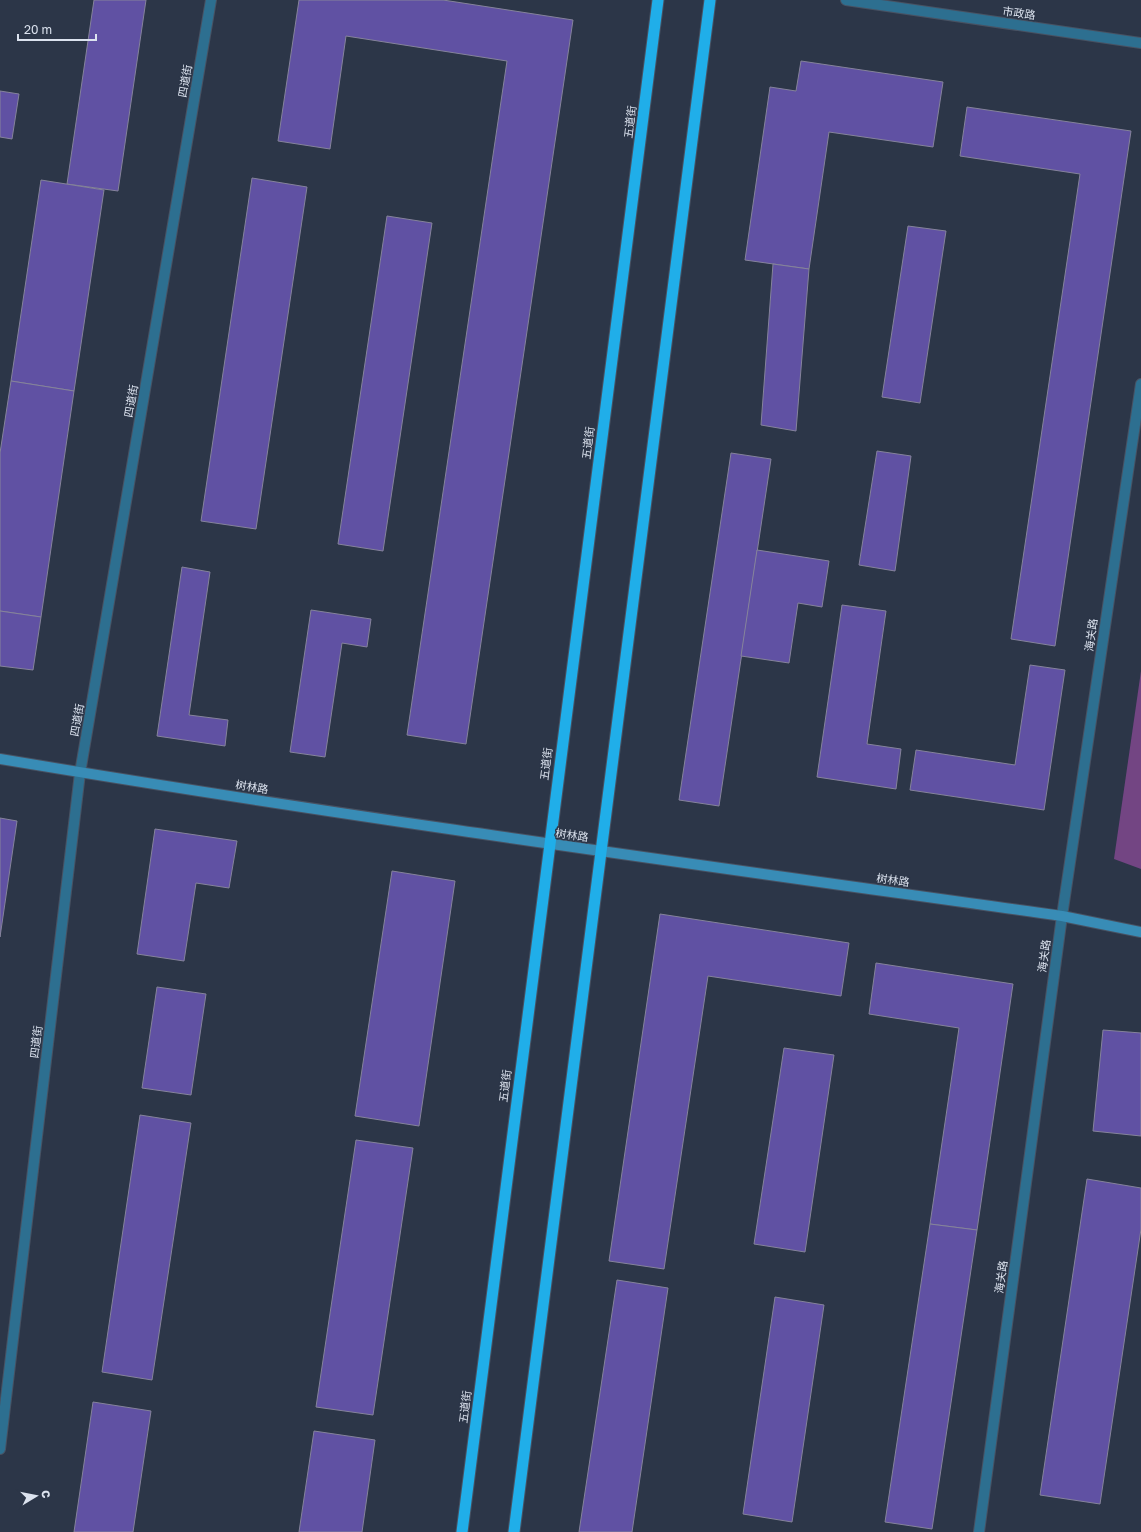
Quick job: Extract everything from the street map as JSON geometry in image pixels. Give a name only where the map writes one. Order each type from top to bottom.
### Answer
[{"type":"highway","name":"五道街","points":[[462,1532],[658,0]]},
{"type":"highway","points":[[514,1532],[710,0]]},
{"type":"main road","name":"树林路","points":[[0,759],[80,773],[549,844],[1062,916],[1141,932]]},
{"type":"street","name":"四道街","points":[[0,1449],[80,773],[211,0]]},
{"type":"street","name":"市政路","points":[[846,0],[1141,43]]},
{"type":"street","name":"海关路","points":[[978,1532],[1062,916],[1141,384]]},
{"type":"shaded area","points":[[1141,671],[1141,869],[1114,859]]},
{"type":"building","points":[[94,0],[146,0],[118,191],[67,184]]},
{"type":"building","points":[[299,0],[443,0],[573,20],[466,744],[407,735],[507,61],[346,36],[330,149],[278,141]]},
{"type":"building","points":[[801,61],[943,82],[933,147],[829,132],[809,269],[745,260],[770,87],[796,91]]},
{"type":"building","points":[[0,91],[19,94],[12,139],[0,137]]},
{"type":"building","points":[[967,107],[1131,131],[1055,646],[1011,639],[1080,174],[960,156]]},
{"type":"building","points":[[252,178],[307,187],[256,529],[201,521]]},
{"type":"building","points":[[41,180],[104,190],[74,391],[11,381]]},
{"type":"building","points":[[387,216],[432,223],[383,551],[338,544]]},
{"type":"building","points":[[908,226],[946,231],[920,403],[882,397]]},
{"type":"building","points":[[773,264],[809,269],[796,431],[761,425]]},
{"type":"building","points":[[11,381],[74,391],[41,617],[0,611],[0,453]]},
{"type":"building","points":[[877,451],[911,456],[895,571],[859,565]]},
{"type":"building","points":[[731,453],[771,459],[719,806],[679,800]]},
{"type":"building","points":[[757,550],[829,561],[822,607],[798,603],[789,663],[741,656]]},
{"type":"building","points":[[182,567],[210,572],[189,715],[228,720],[225,746],[157,736]]},
{"type":"building","points":[[842,605],[886,611],[867,744],[901,749],[896,789],[817,777]]},
{"type":"building","points":[[311,610],[371,619],[367,647],[342,643],[325,757],[290,752]]},
{"type":"building","points":[[0,611],[41,617],[33,670],[0,666]]},
{"type":"building","points":[[1030,665],[1065,670],[1044,810],[910,790],[916,750],[1015,765]]},
{"type":"building","points":[[0,818],[17,821],[0,937]]},
{"type":"building","points":[[155,829],[237,841],[229,888],[196,883],[184,961],[137,954]]},
{"type":"building","points":[[392,871],[455,881],[419,1126],[355,1116]]},
{"type":"building","points":[[660,914],[849,943],[841,996],[708,976],[664,1269],[609,1261]]},
{"type":"building","points":[[876,963],[1013,984],[977,1230],[930,1224],[959,1028],[869,1014]]},
{"type":"building","points":[[157,987],[206,994],[191,1095],[142,1088]]},
{"type":"building","points":[[1103,1030],[1141,1033],[1141,1136],[1093,1131]]},
{"type":"building","points":[[784,1048],[834,1055],[805,1252],[754,1244]]},
{"type":"building","points":[[140,1115],[191,1123],[152,1380],[102,1372]]},
{"type":"building","points":[[356,1140],[413,1148],[373,1415],[316,1407]]},
{"type":"building","points":[[1087,1179],[1141,1188],[1141,1229],[1100,1504],[1040,1495]]},
{"type":"building","points":[[930,1224],[977,1230],[932,1529],[885,1522]]},
{"type":"building","points":[[617,1280],[668,1288],[632,1532],[579,1532]]},
{"type":"building","points":[[775,1297],[824,1305],[792,1522],[743,1514]]},
{"type":"building","points":[[93,1402],[151,1411],[133,1532],[74,1532]]},
{"type":"building","points":[[314,1431],[375,1440],[362,1532],[299,1532]]}]
